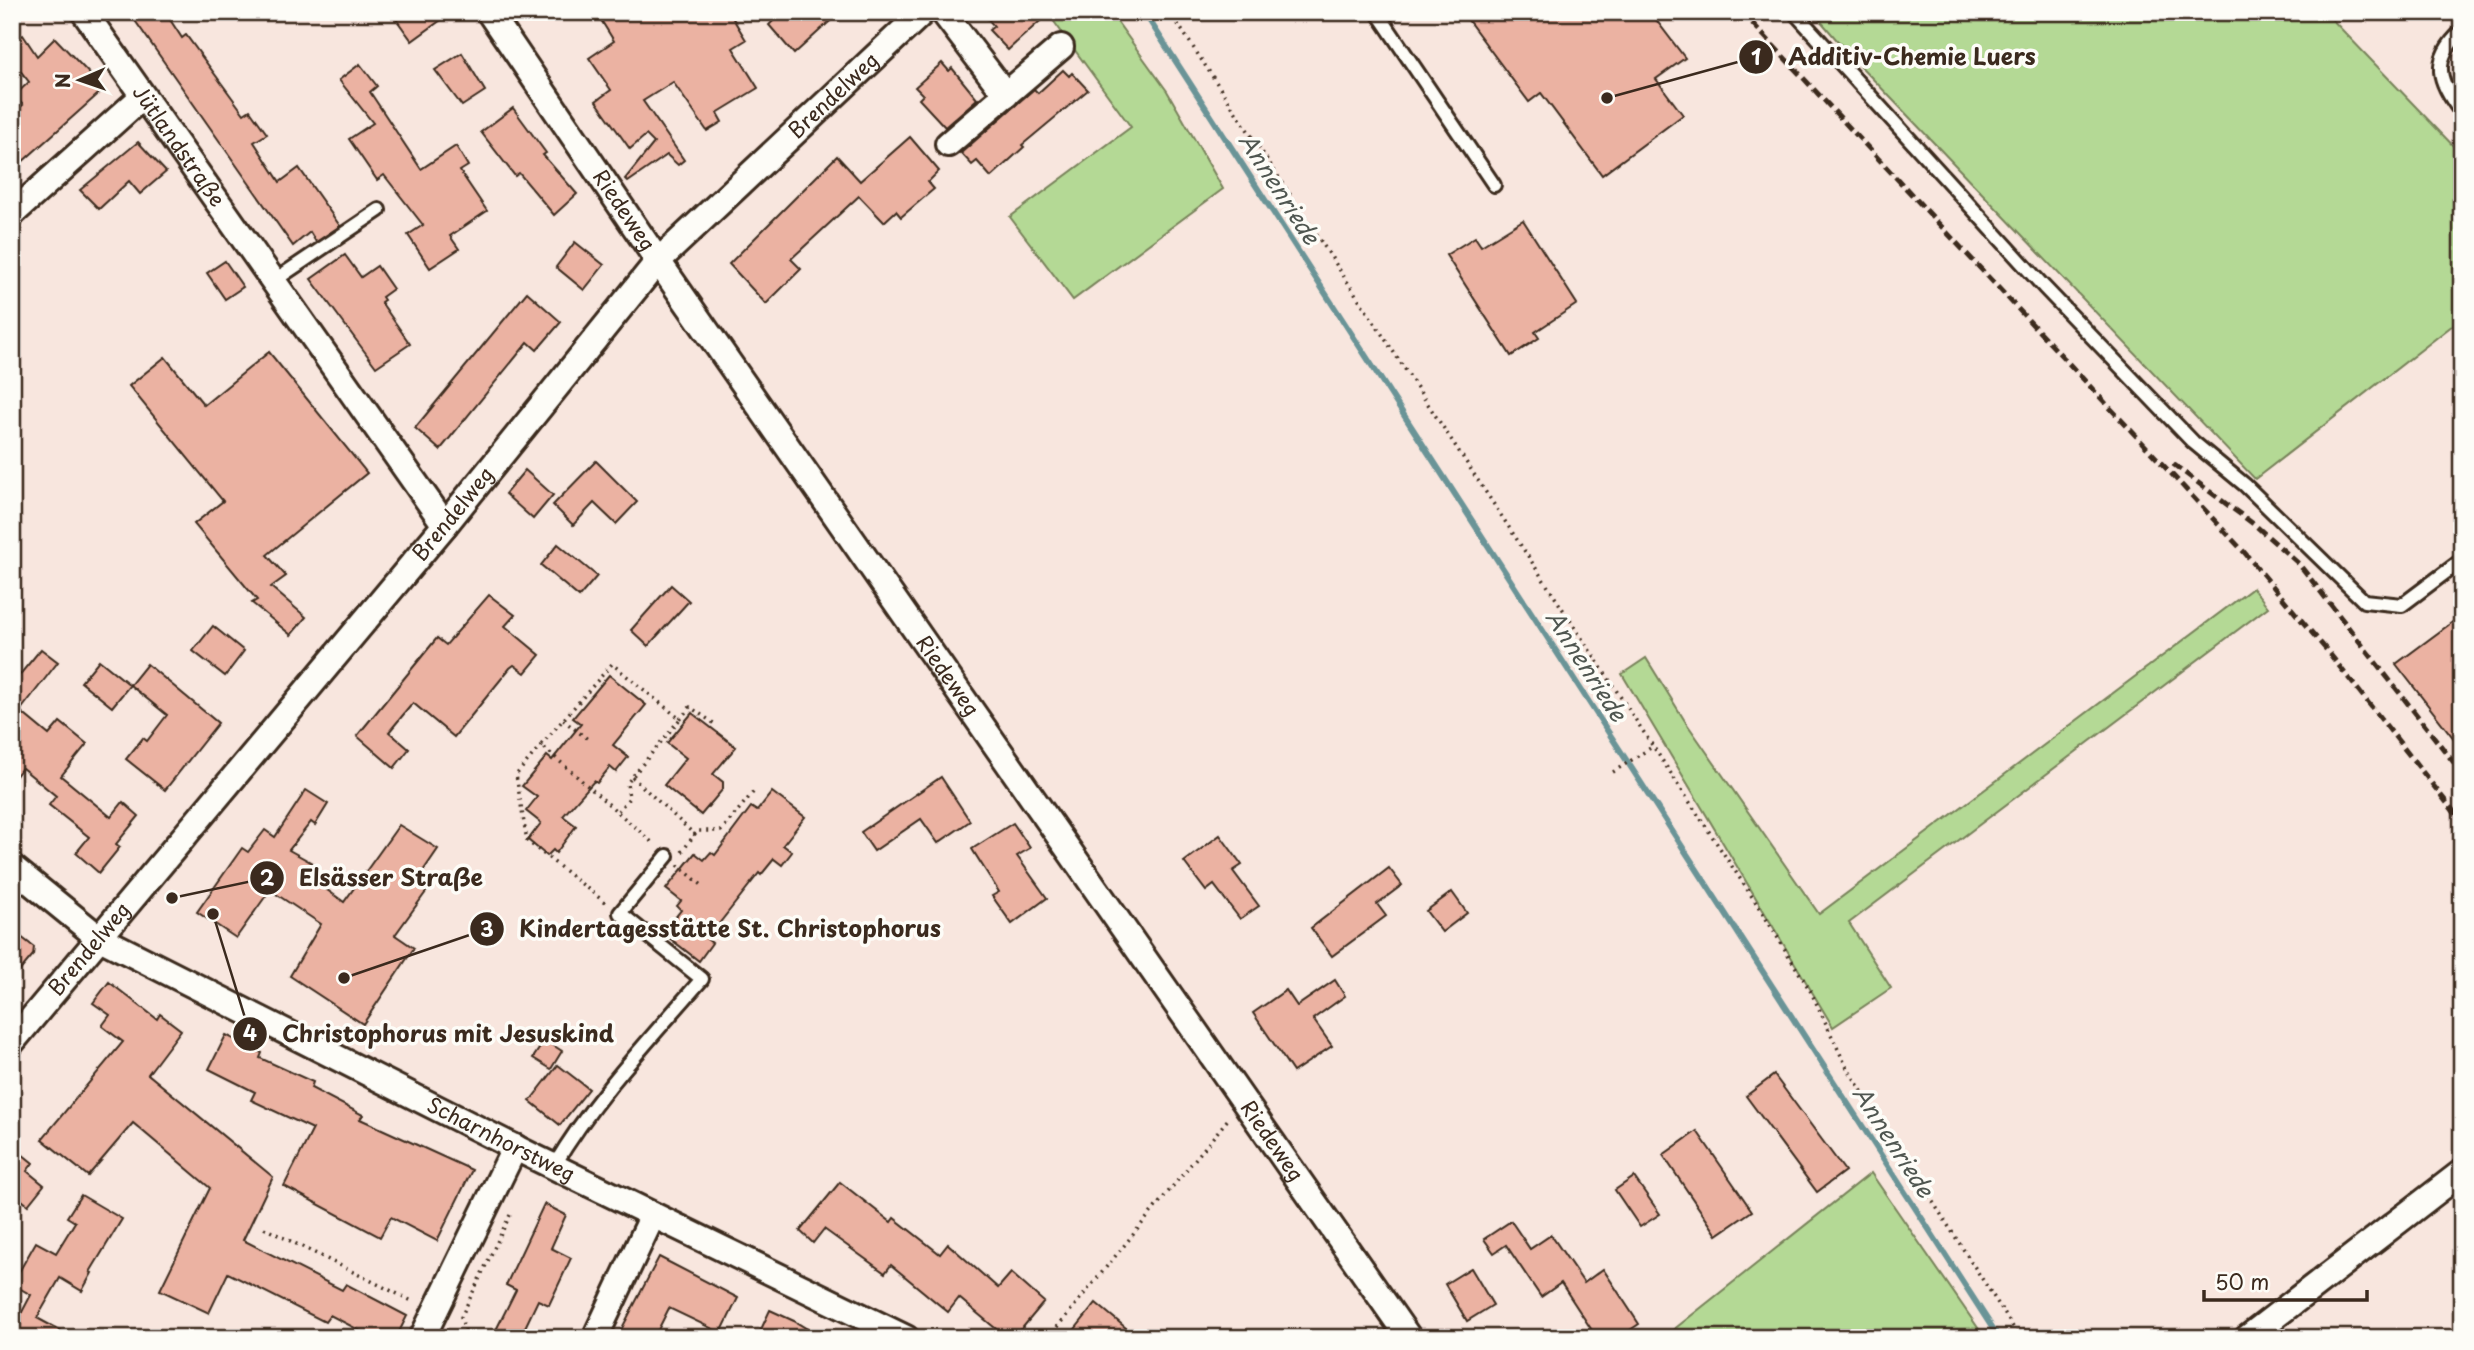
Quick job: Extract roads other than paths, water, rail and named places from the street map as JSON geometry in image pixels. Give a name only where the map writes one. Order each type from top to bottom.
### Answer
[{"type":"street","name":"Jütlandstraße","points":[[84,12],[272,283],[445,525]]},
{"type":"street","name":"Riedeweg","points":[[489,12],[658,261],[1245,1098],[1409,1338]]},
{"type":"street","name":"Brendelweg","points":[[12,1042],[445,525],[658,261],[923,12]]},
{"type":"street","points":[[943,12],[1006,95]]},
{"type":"street","points":[[948,144],[1061,47]]},
{"type":"street","points":[[12,214],[142,97]]},
{"type":"street","name":"Scharnhorstweg","points":[[12,867],[98,937],[554,1167],[906,1338]]},
{"type":"street","points":[[422,1338],[515,1147]]},
{"type":"street","points":[[2247,1338],[2462,1172]]},
{"type":"street","points":[[594,1338],[653,1215]]},
{"type":"street","points":[[435,1313],[446,1338]]},
{"type":"lane","points":[[1377,12],[1494,185]]},
{"type":"lane","points":[[1794,12],[2044,287],[2193,442],[2245,485],[2364,601],[2402,606],[2462,560]]},
{"type":"lane","points":[[2462,30],[2447,44],[2439,72],[2447,94],[2462,113]]},
{"type":"lane","points":[[272,283],[379,209]]},
{"type":"lane","points":[[554,1167],[571,1136],[615,1080],[702,979],[620,913],[670,859]]},
{"type":"waterway","name":"Annenriede","points":[[1144,12],[1999,1338]]},
{"type":"railway","points":[[1742,12],[2244,552],[2329,653],[2462,822]]},
{"type":"railway","points":[[2173,464],[2256,526],[2299,564],[2462,773]]},
{"type":"place","name":"Additiv-Chemie Luers","points":[[1607,98]]},
{"type":"place","name":"Elsässer Straße","points":[[172,898]]},
{"type":"place","name":"Christophorus mit Jesuskind","points":[[213,914]]},
{"type":"place","name":"Kindertagesstätte St. Christophorus","points":[[344,978]]}]
